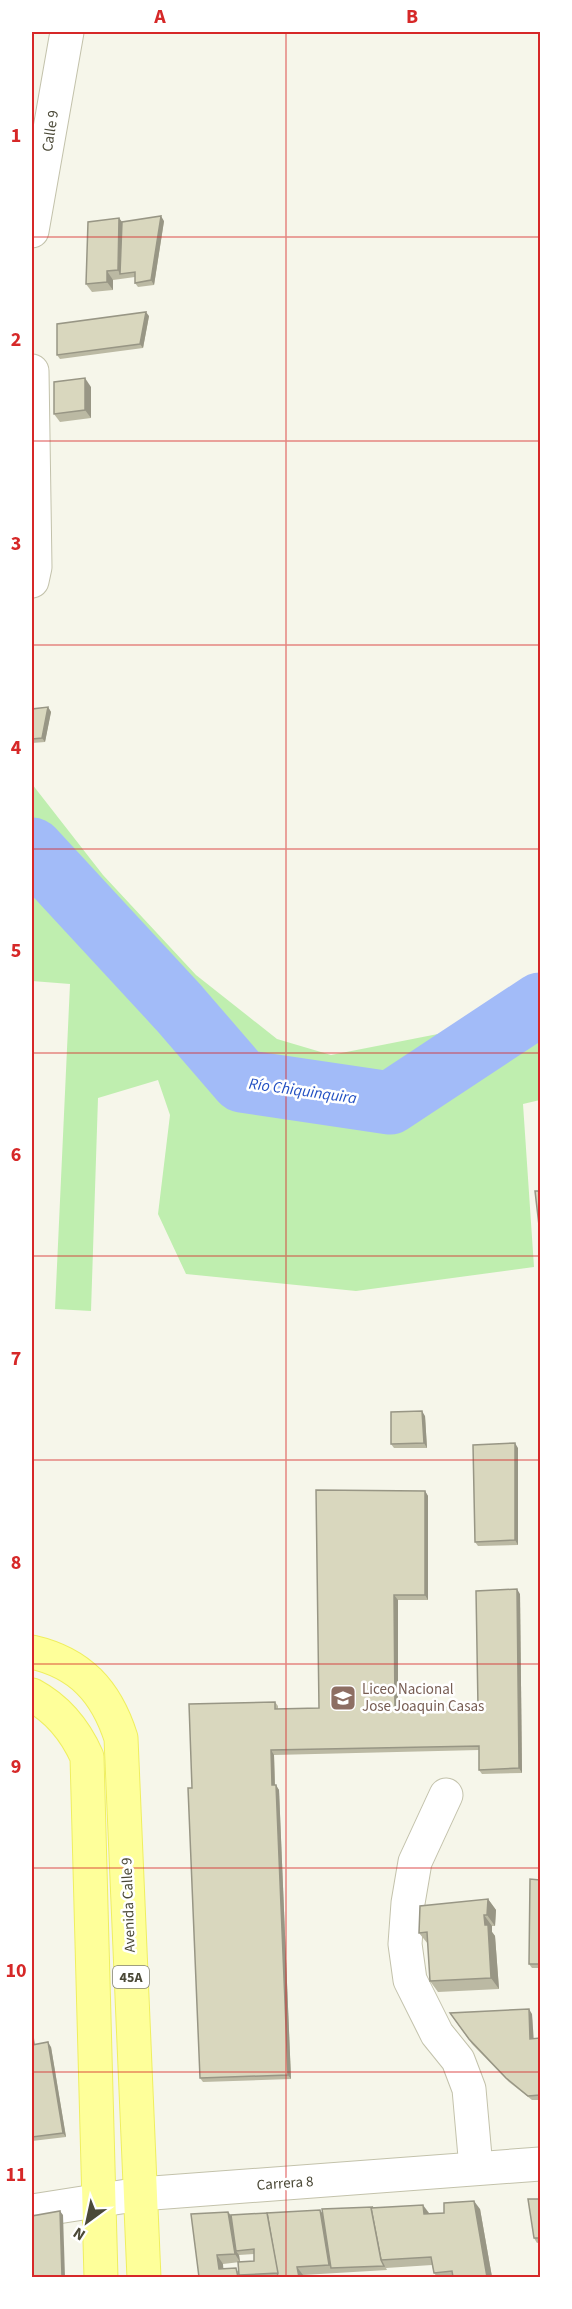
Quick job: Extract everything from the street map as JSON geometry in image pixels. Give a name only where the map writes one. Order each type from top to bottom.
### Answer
[{"type":"main road","name":"Avenida Calle 9","points":[[32,1652],[64,1662],[93,1683],[114,1714],[121,1737],[144,2277]]},
{"type":"main road","name":"45A","points":[[42,1702],[78,1736],[87,1757],[101,2277]]},
{"type":"street","name":"Calle 9","points":[[33,213],[67,32]]},
{"type":"street","points":[[32,371],[35,567],[32,581]]},
{"type":"street","points":[[446,1795],[415,1862],[408,1903],[405,1944],[410,1980],[437,2034],[458,2060],[469,2089],[476,2168]]},
{"type":"street","name":"Carrera 8","points":[[32,2211],[140,2194],[540,2164]]},
{"type":"green space","points":[[32,784],[103,875],[196,975],[277,1039],[331,1055],[443,1033],[540,984],[540,1100],[523,1104],[534,1267],[356,1291],[186,1274],[158,1214],[170,1115],[158,1080],[98,1098],[91,1311],[55,1309],[70,984],[32,981]]},
{"type":"building","points":[[161,216],[151,280],[135,283],[135,272],[120,274],[122,222]]},
{"type":"building","points":[[119,218],[118,270],[107,271],[107,282],[86,284],[88,222]]},
{"type":"building","points":[[146,312],[140,344],[57,355],[57,324]]},
{"type":"building","points":[[85,378],[85,410],[54,414],[54,382]]},
{"type":"building","points":[[48,707],[42,738],[32,739],[32,709]]},
{"type":"building","points":[[535,1191],[540,1191],[540,1234]]},
{"type":"building","points":[[422,1411],[424,1443],[391,1444],[391,1412]]},
{"type":"building","points":[[515,1443],[515,1540],[475,1542],[473,1445]]},
{"type":"building","points":[[316,1490],[425,1491],[425,1595],[394,1595],[395,1708],[478,1707],[476,1591],[517,1589],[519,1768],[479,1770],[479,1746],[271,1750],[272,1785],[276,1785],[288,2075],[200,2078],[188,1788],[192,1788],[189,1704],[275,1702],[275,1709],[319,1708]]},
{"type":"building","points":[[530,1879],[540,1880],[540,1964],[529,1964]]},
{"type":"building","points":[[488,1899],[487,1915],[484,1915],[485,1925],[488,1925],[491,1978],[430,1981],[427,1932],[419,1933],[420,1906]]},
{"type":"building","points":[[529,2009],[530,2039],[540,2038],[540,2095],[528,2096],[506,2078],[469,2039],[450,2013]]},
{"type":"building","points":[[48,2042],[63,2133],[32,2137],[32,2045]]},
{"type":"building","points":[[528,2199],[540,2199],[540,2238],[534,2238]]},
{"type":"building","points":[[474,2201],[487,2277],[453,2277],[452,2271],[434,2273],[431,2257],[381,2260],[371,2208],[423,2205],[424,2214],[444,2213],[444,2203]]},
{"type":"building","points":[[373,2207],[371,2208],[384,2266],[331,2268],[322,2209]]},
{"type":"building","points":[[320,2210],[329,2265],[297,2267],[299,2277],[278,2277],[267,2213]]},
{"type":"building","points":[[60,2211],[62,2277],[32,2277],[32,2216]]},
{"type":"building","points":[[228,2212],[235,2254],[217,2255],[219,2269],[236,2268],[238,2277],[199,2277],[191,2214]]},
{"type":"building","points":[[267,2213],[278,2273],[239,2275],[238,2262],[254,2261],[254,2249],[236,2251],[231,2215]]},
{"type":"waterway","name":"Río Chiquinquira","points":[[32,849],[179,1008],[242,1081],[390,1103],[540,1004]]},
{"type":"place","name":"Liceo Nacional Jose Joaquin Casas","points":[[343,1698]]}]
